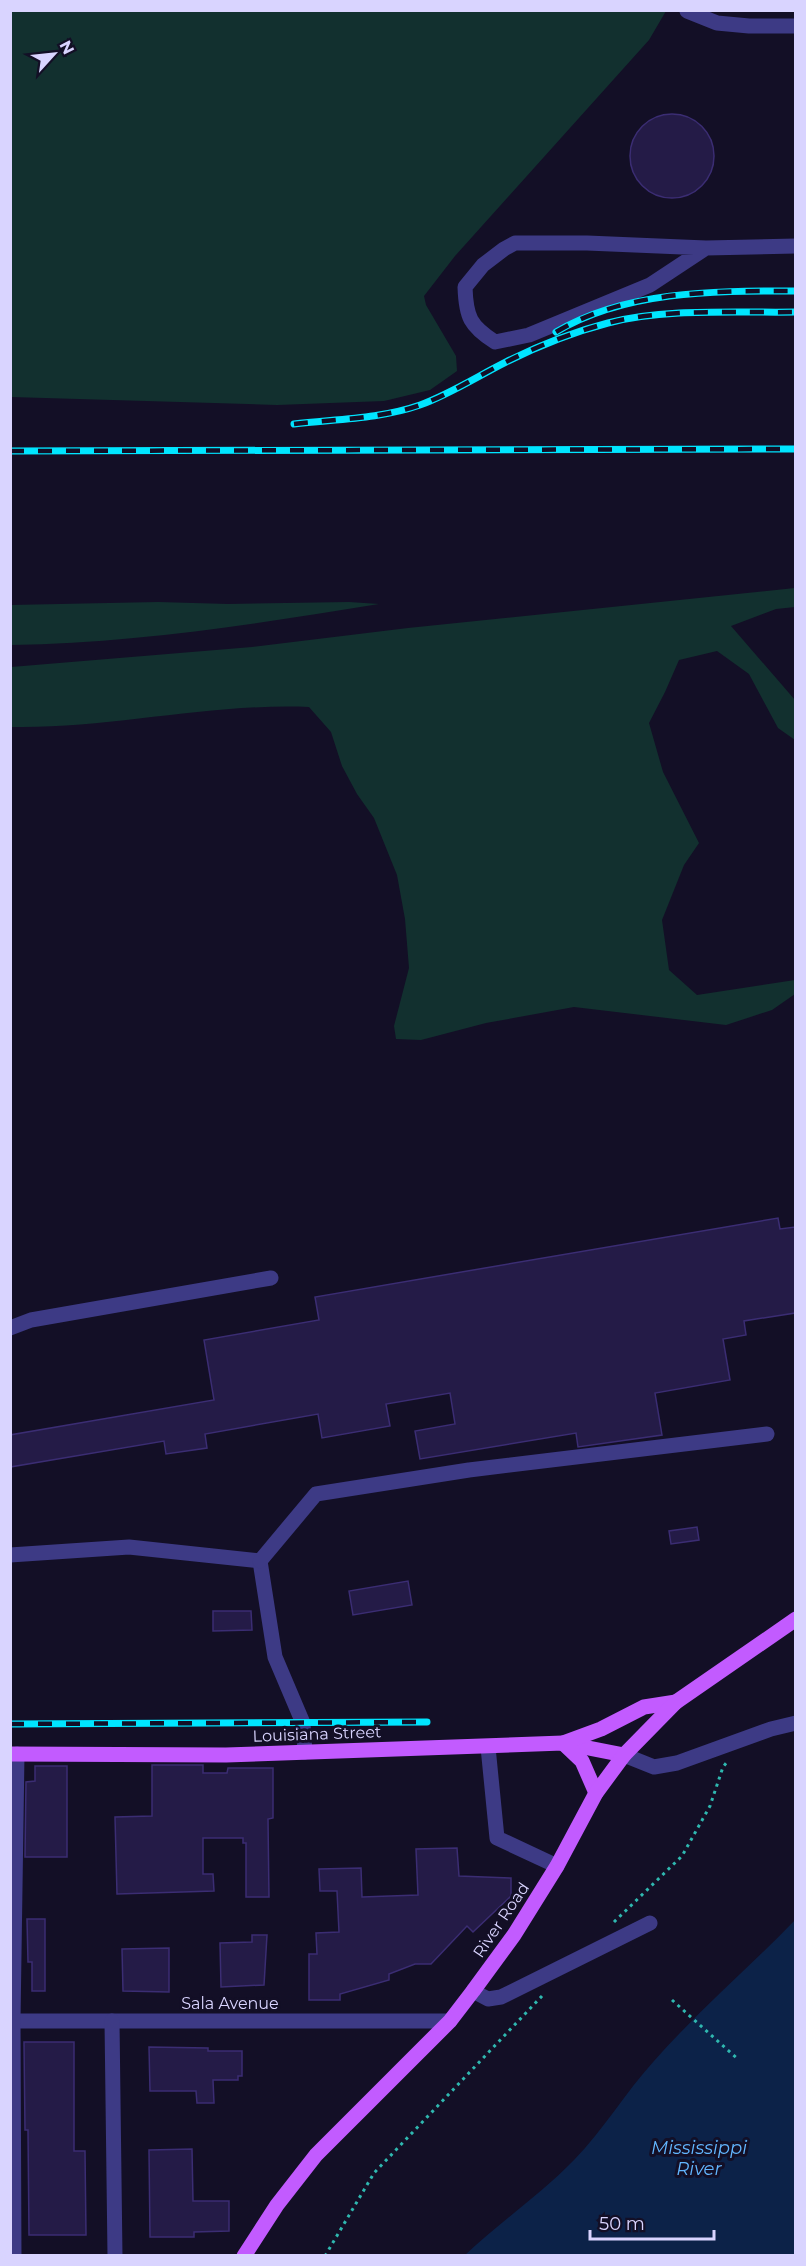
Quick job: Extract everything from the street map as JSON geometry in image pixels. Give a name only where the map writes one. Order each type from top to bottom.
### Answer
[{"type":"main road","name":"River Road","points":[[244,2256],[277,2205],[316,2155],[450,2021],[473,1991],[514,1935],[557,1866],[596,1793],[624,1755],[676,1702],[795,1619]]},
{"type":"main road","points":[[596,1793],[582,1761],[563,1743],[602,1729],[644,1707],[676,1702]]},
{"type":"main road","name":"Louisiana Street","points":[[14,1754],[226,1755],[563,1743],[624,1755]]},
{"type":"street","points":[[687,11],[717,23],[795,26]]},
{"type":"street","points":[[706,248],[650,285],[529,334],[495,342],[475,329],[465,305],[465,287],[483,265],[514,243],[587,243],[706,248],[795,246]]},
{"type":"street","points":[[10,1328],[31,1320],[270,1278]]},
{"type":"street","points":[[305,1752],[303,1723],[275,1657],[261,1560],[316,1494],[469,1470],[767,1434]]},
{"type":"street","points":[[10,1554],[129,1547],[261,1560]]},
{"type":"street","points":[[624,1755],[654,1767],[676,1764],[771,1729],[795,1723]]},
{"type":"street","points":[[488,1747],[497,1838],[557,1866]]},
{"type":"street","points":[[14,1754],[12,2021],[14,2256]]},
{"type":"street","points":[[473,1991],[488,1999],[501,1997],[650,1923]]},
{"type":"street","name":"Sala Avenue","points":[[12,2021],[450,2021]]},
{"type":"street","points":[[112,2021],[116,2256]]},
{"type":"path","points":[[672,2000],[739,2060]]},
{"type":"green space","points":[[11,10],[666,11],[649,40],[455,256],[424,296],[426,305],[456,356],[457,371],[430,390],[384,401],[277,405],[11,397]]},
{"type":"green space","points":[[795,588],[795,607],[776,609],[731,626],[795,700],[795,740],[778,728],[749,674],[717,651],[679,660],[649,723],[663,772],[699,843],[684,865],[662,920],[669,970],[697,995],[795,980],[795,994],[772,1010],[726,1025],[574,1007],[486,1023],[421,1040],[396,1039],[394,1026],[409,968],[405,919],[397,875],[374,818],[357,794],[342,766],[331,732],[309,707],[234,709],[48,727],[11,727],[11,667],[252,647],[408,628]]},
{"type":"green space","points":[[158,602],[379,604],[149,636],[103,641],[11,645],[11,605]]},
{"type":"water","name":"Mississippi River","points":[[795,1920],[795,2255],[465,2255],[574,2160],[643,2073],[706,2007]]},
{"type":"building","points":[[672,114],[688,117],[702,126],[711,140],[714,156],[711,172],[702,186],[688,195],[672,198],[656,195],[642,186],[633,172],[630,156],[633,140],[642,126],[656,117]]},
{"type":"building","points":[[778,1218],[780,1229],[795,1227],[795,1313],[744,1321],[746,1335],[723,1339],[730,1380],[655,1393],[662,1435],[578,1447],[576,1433],[420,1459],[415,1431],[455,1424],[450,1393],[386,1404],[390,1426],[322,1438],[318,1414],[205,1434],[207,1448],[166,1454],[164,1441],[10,1467],[10,1435],[214,1400],[204,1340],[319,1320],[315,1297]]},
{"type":"building","points":[[697,1527],[699,1540],[671,1544],[669,1531]]},
{"type":"building","points":[[408,1581],[412,1605],[353,1615],[349,1591]]},
{"type":"building","points":[[213,1611],[251,1611],[252,1630],[213,1631]]},
{"type":"building","points":[[152,1765],[203,1765],[203,1773],[227,1773],[228,1768],[273,1768],[273,1818],[268,1819],[269,1897],[246,1897],[246,1843],[243,1843],[243,1838],[203,1838],[203,1874],[213,1874],[214,1891],[117,1894],[115,1817],[152,1816]]},
{"type":"building","points":[[35,1766],[67,1766],[67,1857],[25,1857],[26,1782],[35,1781]]},
{"type":"building","points":[[457,1848],[459,1876],[511,1878],[511,1896],[473,1932],[467,1926],[431,1964],[415,1964],[389,1974],[389,1980],[340,1994],[340,2000],[309,2000],[309,1954],[317,1954],[316,1933],[339,1932],[337,1891],[320,1891],[319,1869],[361,1868],[362,1897],[418,1895],[416,1849]]},
{"type":"building","points":[[27,1919],[45,1919],[45,1991],[32,1991],[32,1962],[28,1962]]},
{"type":"building","points":[[252,1935],[267,1935],[264,1985],[221,1987],[220,1943],[252,1942]]},
{"type":"building","points":[[169,1948],[169,1992],[123,1991],[122,1949]]},
{"type":"building","points":[[24,2042],[74,2042],[74,2151],[85,2151],[86,2235],[29,2235]]},
{"type":"building","points":[[149,2047],[242,2051],[242,2076],[238,2076],[238,2080],[213,2080],[214,2103],[197,2103],[196,2091],[150,2091]]},
{"type":"building","points":[[192,2149],[193,2201],[229,2201],[229,2231],[194,2232],[194,2237],[150,2237],[149,2150]]},
{"type":"railway","points":[[556,332],[583,318],[642,301],[703,293],[796,291]]},
{"type":"railway","points":[[294,424],[374,416],[405,410],[431,401],[531,350],[569,335],[630,318],[677,313],[796,312]]},
{"type":"railway","points":[[10,451],[796,449]]},
{"type":"railway","points":[[10,1724],[427,1722]]}]
